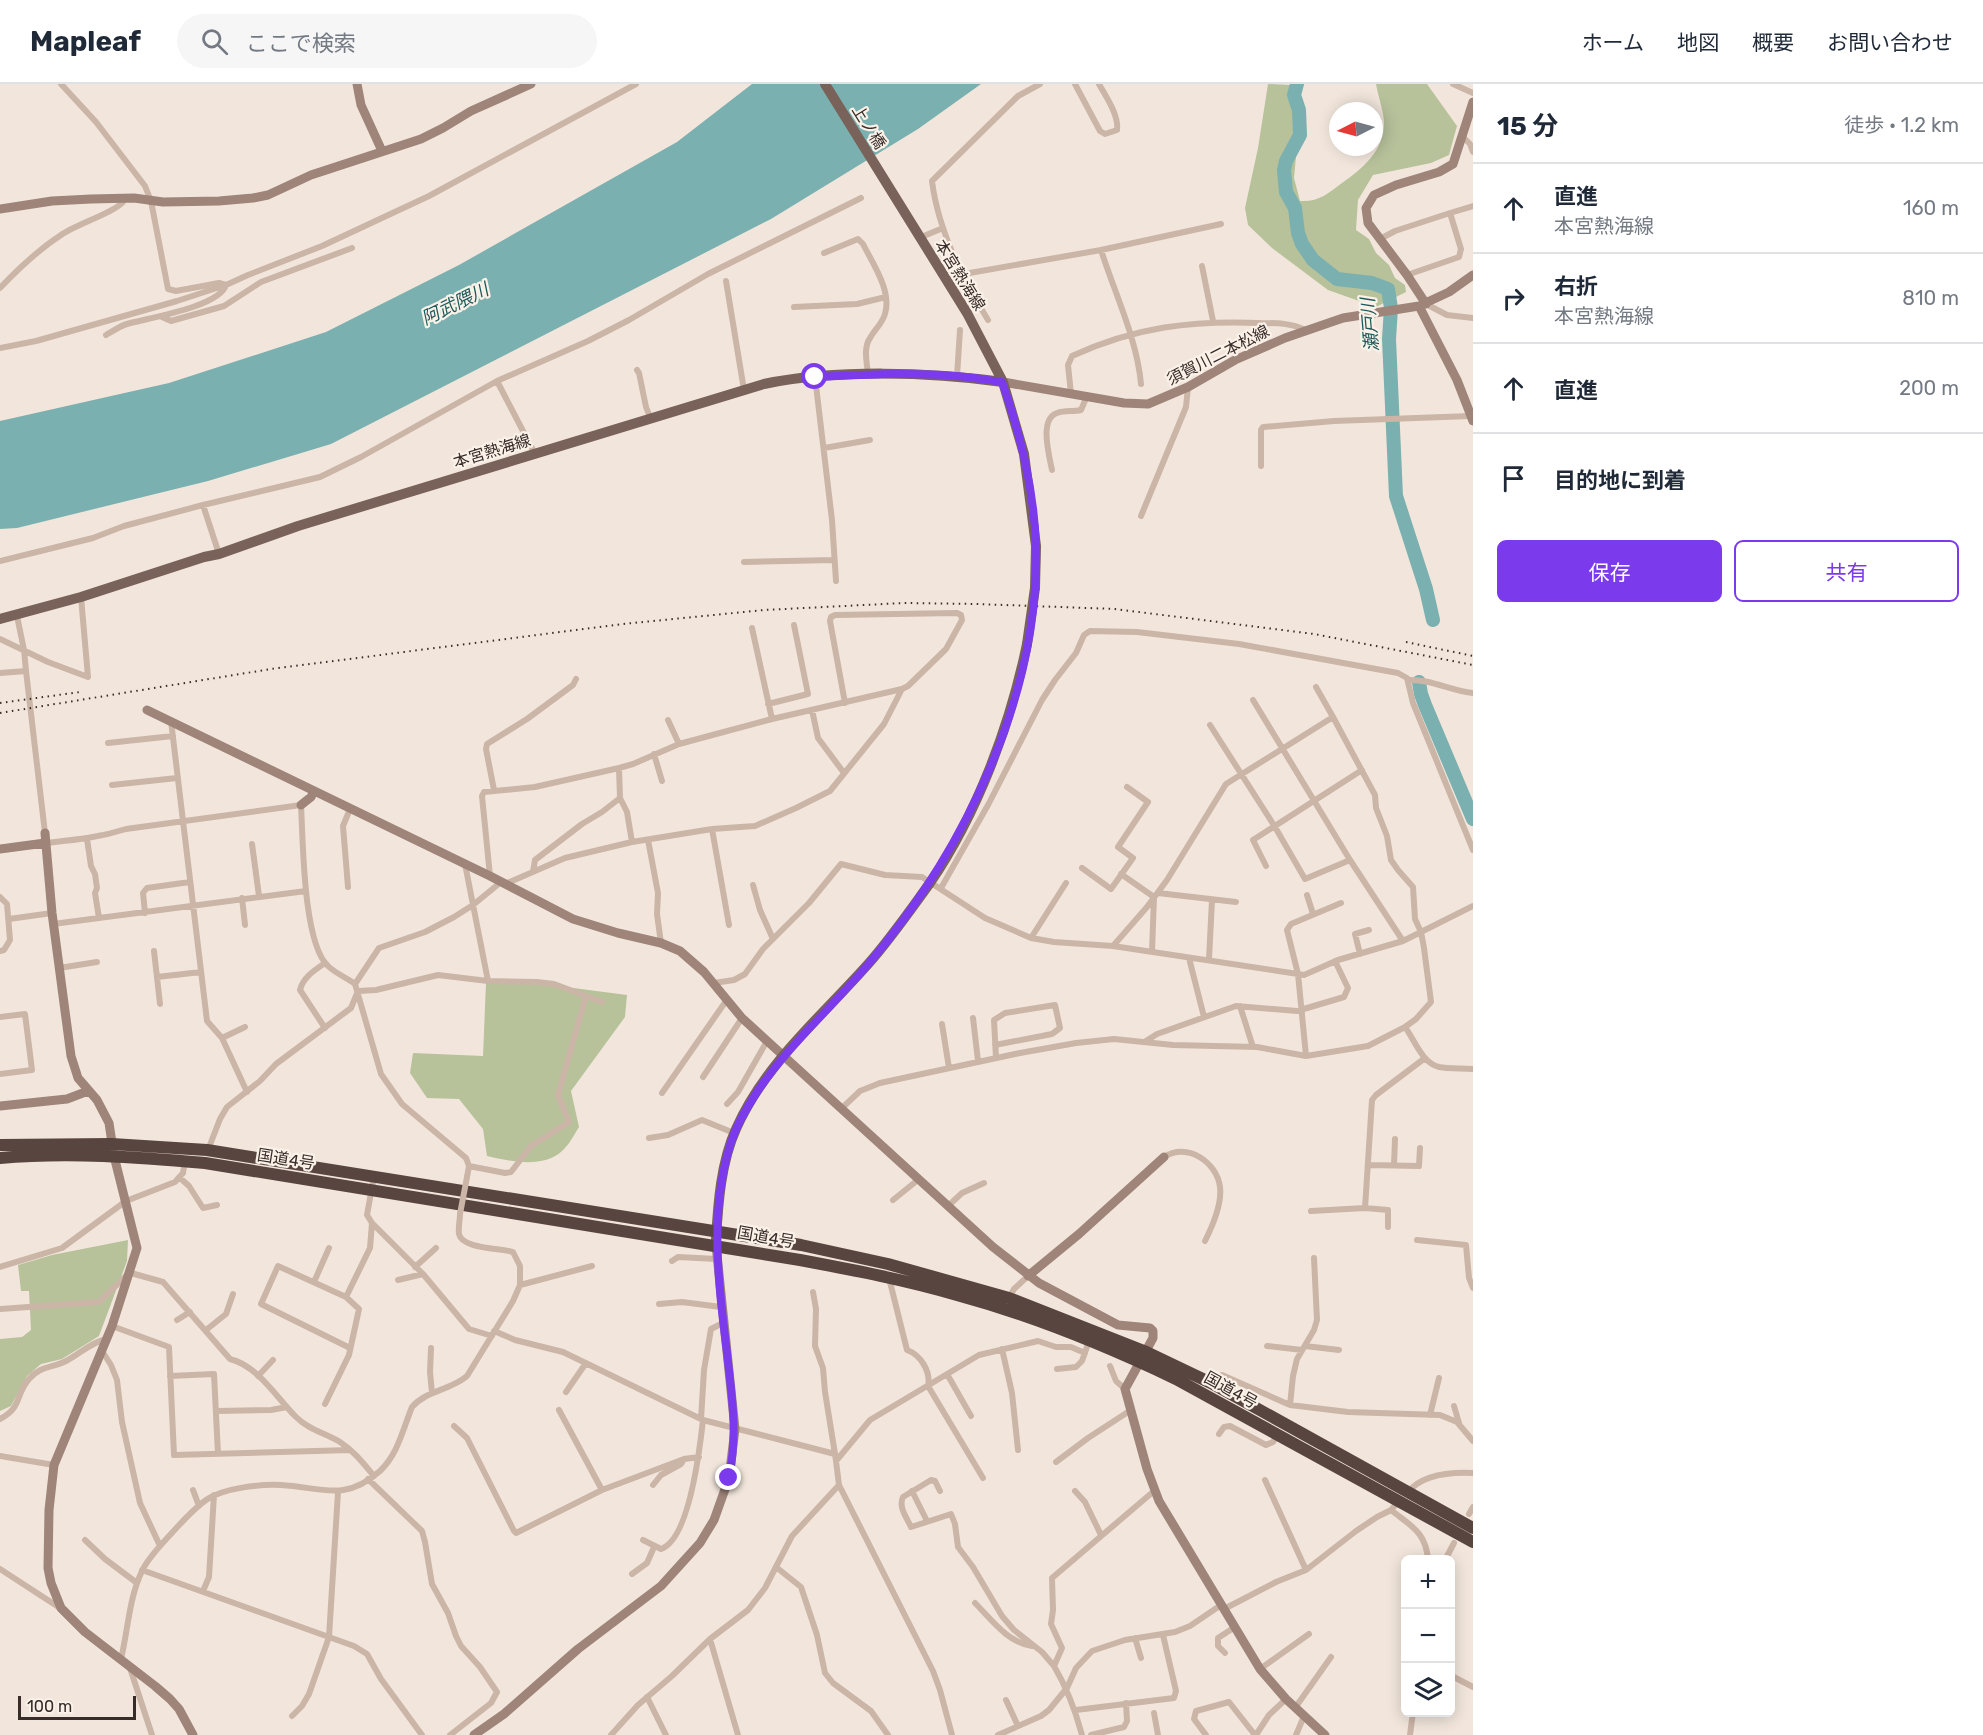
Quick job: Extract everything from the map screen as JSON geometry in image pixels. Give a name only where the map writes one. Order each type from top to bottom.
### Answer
[{"type":"highway","name":"国道4号","points":[[0,1145],[113,1150],[207,1150],[888,1277],[958,1295],[1087,1347],[1142,1356],[1473,1542]]},
{"type":"highway","name":"国道4号","points":[[0,1158],[113,1150],[184,1161],[373,1182],[717,1231],[801,1245],[888,1264],[1009,1298],[1210,1383],[1400,1501],[1473,1528]]},
{"type":"main road","name":"上ノ橋","points":[[825,84],[887,185]]},
{"type":"main road","name":"本宮熱海線","points":[[716,1245],[725,1166],[734,1133],[743,1114],[783,1056],[871,961],[930,881],[964,823],[985,779],[1011,711],[1027,644],[1035,588],[1036,546],[1024,454],[1002,382],[967,314],[887,185]]},
{"type":"main road","name":"本宮熱海線","points":[[0,619],[81,597],[219,554],[298,526],[650,417],[779,381],[868,374],[957,376],[1002,382]]},
{"type":"street","points":[[61,84],[96,122],[145,186],[151,201],[168,289],[176,291],[219,283],[226,285]]},
{"type":"street","points":[[357,84],[362,105],[382,151]]},
{"type":"street","points":[[0,209],[52,201],[122,198],[151,201],[219,201],[268,195],[311,175],[421,139],[471,111],[531,84]]},
{"type":"street","points":[[0,348],[36,341],[226,285],[248,274],[322,246],[429,196],[636,84]]},
{"type":"street","points":[[988,320],[943,228],[932,181],[1018,96],[1041,84]]},
{"type":"street","points":[[1075,84],[1100,131],[1105,134],[1117,130],[1118,126],[1115,115],[1099,84]]},
{"type":"street","points":[[1453,84],[1473,93]]},
{"type":"street","points":[[1261,466],[1261,430],[1263,427],[1401,418],[1472,419],[1457,380],[1419,306],[1407,275],[1366,217],[1366,208],[1371,197],[1396,185],[1448,168],[1453,164],[1473,102]]},
{"type":"street","points":[[1463,136],[1473,152]]},
{"type":"street","points":[[0,288],[30,257],[63,233],[118,208],[123,202],[122,198]]},
{"type":"street","points":[[0,561],[93,538],[124,526],[203,505],[320,477],[460,404],[497,381],[588,341],[708,274],[861,198]]},
{"type":"street","points":[[1380,239],[1395,231],[1473,207]]},
{"type":"street","points":[[1407,275],[1459,257],[1461,249],[1450,213]]},
{"type":"street","points":[[964,274],[1101,250],[1221,224]]},
{"type":"street","points":[[919,238],[943,228]]},
{"type":"street","points":[[824,253],[858,239],[866,250],[886,297],[883,319],[866,345],[868,374]]},
{"type":"street","points":[[161,317],[171,321],[224,306],[261,282],[352,248]]},
{"type":"street","points":[[1101,250],[1114,292],[1131,334],[1140,368],[1141,384]]},
{"type":"street","points":[[1202,266],[1213,321]]},
{"type":"street","name":"須賀川二本松線","points":[[1002,382],[1137,405],[1155,402],[1188,387],[1235,360],[1306,330],[1343,318],[1419,306],[1449,292],[1472,277]]},
{"type":"street","points":[[726,281],[744,390]]},
{"type":"street","points":[[106,334],[126,324],[176,314],[218,295],[226,285]]},
{"type":"street","points":[[794,307],[842,305],[886,297]]},
{"type":"street","points":[[1419,306],[1448,315],[1473,318]]},
{"type":"street","points":[[1071,394],[1068,365],[1072,356],[1131,334],[1213,321],[1280,323],[1306,330]]},
{"type":"street","points":[[957,376],[960,330]]},
{"type":"street","points":[[637,370],[650,417]]},
{"type":"street","points":[[815,377],[836,581]]},
{"type":"street","points":[[497,381],[535,454]]},
{"type":"street","points":[[1142,516],[1186,407],[1188,387]]},
{"type":"street","points":[[1052,470],[1047,438],[1049,420],[1056,413],[1081,410],[1087,396]]},
{"type":"street","points":[[824,448],[870,441]]},
{"type":"street","points":[[203,505],[219,554]]},
{"type":"street","points":[[744,562],[834,560]]},
{"type":"street","points":[[0,639],[88,677],[81,597]]},
{"type":"street","points":[[490,876],[482,796],[484,792],[534,787],[619,768],[679,744],[772,719],[845,703],[902,689],[908,686],[946,649],[962,620],[960,614],[893,613],[831,617],[845,703]]},
{"type":"street","points":[[16,616],[24,651],[53,924],[71,1056],[78,1078],[97,1100],[106,1116],[137,1248],[131,1273],[112,1326],[54,1466],[47,1547],[51,1583],[61,1608]]},
{"type":"street","points":[[768,704],[808,694],[794,625]]},
{"type":"street","points":[[752,628],[772,719]]},
{"type":"street","points":[[941,888],[988,805],[1042,700],[1076,653],[1087,632],[1137,632],[1239,644],[1398,673],[1407,678],[1413,703],[1473,850]]},
{"type":"street","points":[[0,673],[26,671]]},
{"type":"street","points":[[494,790],[487,744],[527,719],[573,685],[576,680]]},
{"type":"street","points":[[1408,680],[1431,682],[1453,690],[1473,693]]},
{"type":"street","points":[[842,1108],[860,1091],[880,1083],[978,1061],[1076,1043],[1114,1039],[1173,1045],[1253,1047],[1306,1056],[1368,1046],[1406,1027],[1416,1019],[1431,1002],[1421,932],[1415,919],[1413,886],[1391,860],[1386,836],[1376,808],[1376,795],[1316,687]]},
{"type":"street","points":[[355,984],[379,948],[425,932],[473,906],[503,883],[565,858],[632,842],[712,829],[743,828],[765,823],[830,791],[884,724],[902,689]]},
{"type":"street","points":[[1253,700],[1350,860],[1403,941]]},
{"type":"street","points":[[147,710],[490,876],[573,919],[661,943],[686,955],[714,983],[726,1002],[766,1041],[1028,1276],[1118,1325],[1150,1328],[1153,1331],[1153,1338],[1125,1389]]},
{"type":"street","points":[[812,710],[818,738],[844,773]]},
{"type":"street","points":[[1113,946],[1156,895],[1226,784],[1333,717]]},
{"type":"street","points":[[668,720],[679,744]]},
{"type":"street","points":[[171,721],[207,1021],[222,1038],[247,1092]]},
{"type":"street","points":[[1210,725],[1275,826],[1305,879],[1350,860]]},
{"type":"street","points":[[108,742],[173,736]]},
{"type":"street","points":[[654,754],[662,781]]},
{"type":"street","points":[[619,768],[620,798],[627,812],[632,842]]},
{"type":"street","points":[[1266,866],[1253,840],[1362,770]]},
{"type":"street","points":[[112,785],[177,778]]},
{"type":"street","points":[[1082,868],[1111,889],[1133,858],[1118,847],[1148,802],[1127,788]]},
{"type":"street","points":[[0,849],[45,838],[87,839],[103,837],[126,829],[301,806],[314,791]]},
{"type":"street","points":[[533,872],[535,860],[620,798]]},
{"type":"street","points":[[121,1659],[130,1612],[142,1569],[160,1546],[199,1506],[214,1495],[266,1485],[338,1492],[371,1478],[387,1463],[397,1448],[412,1407],[421,1398],[461,1381],[467,1376],[520,1285],[520,1266],[515,1254],[465,1242],[459,1234],[460,1214],[469,1166],[466,1158],[402,1104],[381,1074],[355,984],[325,963],[308,915],[301,806]]},
{"type":"street","points":[[348,887],[343,826],[350,809]]},
{"type":"street","points":[[712,829],[729,926]]},
{"type":"street","points":[[87,839],[91,866],[95,874],[99,918]]},
{"type":"street","points":[[648,840],[658,893],[657,914],[661,943]]},
{"type":"street","points":[[252,844],[259,896]]},
{"type":"street","points":[[465,864],[488,981]]},
{"type":"street","points":[[714,983],[741,977],[773,939],[809,903],[841,864],[885,875],[922,877],[985,918],[1031,938],[1113,946],[1298,974],[1312,972],[1335,961],[1403,941],[1473,906]]},
{"type":"street","points":[[1121,874],[1156,895],[1236,902]]},
{"type":"street","points":[[145,912],[143,893],[147,888],[190,882]]},
{"type":"street","points":[[1031,938],[1066,883]]},
{"type":"street","points":[[753,885],[760,910],[773,939]]},
{"type":"street","points":[[53,924],[192,904],[306,891]]},
{"type":"street","points":[[1152,952],[1156,895]]},
{"type":"street","points":[[1306,895],[1313,914]]},
{"type":"street","points":[[0,897],[7,904],[10,940],[4,950],[0,951]]},
{"type":"street","points":[[242,898],[245,925]]},
{"type":"street","points":[[1209,959],[1212,900]]},
{"type":"street","points":[[1306,1056],[1298,974],[1287,930],[1291,924],[1341,903]]},
{"type":"street","points":[[9,919],[52,913]]},
{"type":"street","points":[[1360,954],[1355,934],[1369,930]]},
{"type":"street","points":[[154,951],[160,1004]]},
{"type":"street","points":[[1189,958],[1204,1017]]},
{"type":"street","points":[[1146,1041],[1157,1034],[1240,1006],[1300,1011],[1344,997],[1348,988],[1335,961]]},
{"type":"street","points":[[59,968],[97,962]]},
{"type":"street","points":[[325,963],[312,972],[300,990],[326,1028]]},
{"type":"street","points":[[157,977],[201,972]]},
{"type":"street","points":[[358,991],[376,990],[438,975],[488,981],[554,984],[602,1002]]},
{"type":"street","points":[[207,1150],[227,1107],[247,1092],[276,1064],[351,1008],[358,991]]},
{"type":"street","points":[[469,1166],[505,1173],[511,1172],[531,1146],[569,1122],[558,1095],[586,996]]},
{"type":"street","points":[[662,1093],[726,1002]]},
{"type":"street","points":[[995,1045],[1052,1035],[1060,1028],[1055,1005],[1005,1013],[994,1020],[995,1045],[996,1058]]},
{"type":"street","points":[[1240,1006],[1253,1047]]},
{"type":"street","points":[[0,1017],[25,1014],[32,1070],[0,1074]]},
{"type":"street","points":[[703,1077],[742,1018]]},
{"type":"street","points":[[972,1018],[978,1061]]},
{"type":"street","points":[[942,1024],[949,1068]]},
{"type":"street","points":[[222,1038],[245,1027]]},
{"type":"street","points":[[1406,1027],[1425,1058],[1438,1067],[1473,1069]]},
{"type":"street","points":[[727,1104],[738,1092],[766,1041]]},
{"type":"street","points":[[1365,1208],[1372,1100],[1425,1058]]},
{"type":"street","points":[[0,1106],[67,1099],[88,1091]]},
{"type":"street","points":[[650,1138],[668,1135],[702,1120],[734,1133]]},
{"type":"street","points":[[1394,1165],[1395,1139]]},
{"type":"street","points":[[1368,1165],[1419,1166],[1420,1148]]},
{"type":"street","points":[[1009,1298],[1014,1289],[1028,1276],[1079,1234],[1164,1157],[1174,1151],[1196,1154],[1204,1160],[1217,1178],[1221,1189],[1218,1205],[1205,1241]]},
{"type":"street","points":[[0,1267],[62,1248],[126,1202],[163,1188],[180,1178],[184,1161]]},
{"type":"street","points":[[180,1178],[189,1186],[203,1208],[217,1205]]},
{"type":"street","points":[[893,1200],[919,1179]]},
{"type":"street","points":[[373,1182],[367,1215],[372,1223],[423,1274],[469,1329],[493,1333],[563,1352],[702,1419],[836,1457]]},
{"type":"street","points":[[948,1206],[962,1193],[984,1183]]},
{"type":"street","points":[[1311,1211],[1365,1208],[1388,1210],[1388,1227]]},
{"type":"street","points":[[346,1297],[370,1248],[372,1223]]},
{"type":"street","points":[[1417,1240],[1466,1245],[1469,1278],[1473,1288]]},
{"type":"street","points":[[474,1735],[504,1714],[578,1649],[661,1586],[681,1566],[714,1520],[733,1459],[735,1429],[716,1245]]},
{"type":"street","points":[[314,1282],[329,1248]]},
{"type":"street","points":[[415,1267],[436,1248]]},
{"type":"street","points":[[672,1260],[678,1257],[717,1259]]},
{"type":"street","points":[[1290,1405],[1297,1359],[1314,1330],[1317,1320],[1313,1276],[1314,1258]]},
{"type":"street","points":[[325,1404],[349,1355],[359,1309],[346,1297],[278,1266],[261,1304],[350,1348]]},
{"type":"street","points":[[520,1285],[592,1266]]},
{"type":"street","points":[[0,1309],[99,1302],[131,1273],[163,1282],[230,1359],[241,1362],[258,1376],[297,1419],[315,1432],[340,1442],[350,1450],[371,1478],[422,1531],[434,1590],[448,1613],[456,1636],[497,1692],[491,1703],[450,1735]]},
{"type":"street","points":[[398,1280],[423,1274]]},
{"type":"street","points":[[888,1277],[907,1350],[913,1352],[921,1360],[927,1372],[928,1386],[982,1478]]},
{"type":"street","points":[[813,1292],[816,1309],[815,1346],[823,1368],[839,1485],[933,1671],[952,1735]]},
{"type":"street","points":[[206,1330],[226,1314],[233,1294]]},
{"type":"street","points":[[659,1304],[682,1302],[721,1306]]},
{"type":"street","points":[[177,1320],[190,1312]]},
{"type":"street","points":[[644,1540],[654,1546],[664,1548],[675,1535],[690,1500],[699,1456],[704,1370],[711,1329],[723,1323]]},
{"type":"street","points":[[112,1326],[169,1347],[174,1455],[350,1450]]},
{"type":"street","points":[[0,1419],[12,1412],[25,1383],[37,1371],[62,1363],[95,1342],[107,1339]]},
{"type":"street","points":[[836,1457],[870,1420],[979,1355],[1038,1341],[1056,1347],[1087,1347],[1082,1361],[1076,1367],[1057,1368]]},
{"type":"street","points":[[1267,1346],[1339,1350]]},
{"type":"street","points":[[431,1348],[432,1393]]},
{"type":"street","points":[[1002,1349],[1012,1393],[1018,1450]]},
{"type":"street","points":[[102,1351],[117,1380],[122,1422],[140,1503],[160,1546]]},
{"type":"street","points":[[258,1376],[273,1360]]},
{"type":"street","points":[[566,1392],[586,1363]]},
{"type":"street","points":[[1110,1366],[1116,1381],[1125,1389],[1154,1491],[1260,1669],[1286,1700],[1325,1735]]},
{"type":"street","points":[[170,1376],[214,1374],[218,1454]]},
{"type":"street","points":[[947,1374],[971,1416]]},
{"type":"street","points":[[1210,1383],[1222,1375],[1290,1405],[1348,1412],[1430,1414],[1448,1417],[1460,1424]]},
{"type":"street","points":[[1430,1414],[1439,1378]]},
{"type":"street","points":[[1107,1383],[1116,1381]]},
{"type":"street","points":[[1454,1406],[1460,1424],[1473,1441]]},
{"type":"street","points":[[216,1411],[271,1410],[287,1407]]},
{"type":"street","points":[[559,1410],[602,1490]]},
{"type":"street","points":[[1056,1462],[1131,1410]]},
{"type":"street","points":[[454,1426],[467,1438],[516,1533],[602,1490],[684,1459],[699,1456]]},
{"type":"street","points":[[1219,1434],[1224,1427],[1230,1426],[1266,1445],[1273,1443],[1278,1434]]},
{"type":"street","points":[[0,1456],[54,1466]]},
{"type":"street","points":[[653,1485],[664,1473],[681,1464],[684,1459]]},
{"type":"street","points":[[998,1735],[1041,1716],[1049,1710],[1067,1688],[1077,1668],[1087,1655],[1095,1650],[1135,1638],[1163,1635],[1190,1626],[1223,1607],[1306,1570],[1356,1531],[1400,1501],[1420,1480],[1473,1473]]},
{"type":"street","points":[[940,1491],[935,1480],[931,1480],[903,1497],[902,1508],[911,1527],[951,1514],[955,1524],[958,1547],[1008,1624],[1042,1652],[1054,1666],[1076,1710],[1082,1735]]},
{"type":"street","points":[[1265,1480],[1306,1570]]},
{"type":"street","points":[[611,1735],[638,1705],[710,1639],[748,1610],[765,1588],[792,1536],[839,1485]]},
{"type":"street","points":[[193,1490],[199,1506]]},
{"type":"street","points":[[912,1491],[927,1521]]},
{"type":"street","points":[[1075,1491],[1089,1507],[1101,1535]]},
{"type":"street","points":[[1054,1666],[1062,1648],[1051,1624],[1052,1578],[1154,1491]]},
{"type":"street","points":[[292,1716],[309,1694],[329,1637],[338,1492]]},
{"type":"street","points":[[202,1591],[209,1577],[214,1495]]},
{"type":"street","points":[[1400,1501],[1426,1543],[1427,1555]]},
{"type":"street","points":[[1469,1514],[1473,1507]]},
{"type":"street","points":[[86,1540],[105,1560],[137,1583]]},
{"type":"street","points":[[1448,1555],[1454,1543]]},
{"type":"street","points":[[632,1574],[647,1563],[654,1546]]},
{"type":"street","points":[[776,1567],[801,1587],[817,1635],[825,1673],[834,1683],[870,1711],[888,1735]]},
{"type":"street","points":[[0,1569],[61,1608],[84,1632],[155,1686],[179,1709],[193,1735]]},
{"type":"street","points":[[142,1569],[354,1646],[367,1654],[381,1679],[422,1735]]},
{"type":"street","points":[[975,1603],[1017,1642],[1032,1646]]},
{"type":"street","points":[[1225,1653],[1218,1646],[1218,1638],[1235,1627]]},
{"type":"street","points":[[1260,1669],[1309,1634]]},
{"type":"street","points":[[1076,1710],[1169,1700],[1176,1695],[1163,1635]]},
{"type":"street","points":[[1135,1638],[1141,1658]]},
{"type":"street","points":[[710,1639],[738,1735]]},
{"type":"street","points":[[1295,1708],[1331,1657]]},
{"type":"street","points":[[130,1668],[152,1735]]},
{"type":"street","points":[[1455,1678],[1473,1687]]},
{"type":"street","points":[[647,1697],[666,1735]]},
{"type":"street","points":[[1006,1700],[1018,1726]]},
{"type":"street","points":[[1206,1735],[1194,1719],[1196,1711],[1229,1702],[1256,1735],[1269,1715],[1286,1700]]},
{"type":"street","points":[[1091,1735],[1124,1727],[1127,1721],[1126,1703]]},
{"type":"street","points":[[1154,1713],[1158,1735]]},
{"type":"street","points":[[1296,1735],[1304,1716]]},
{"type":"street","points":[[1410,1735],[1412,1717]]},
{"type":"green space","points":[[1268,84],[1291,85],[1298,135],[1294,178],[1300,201],[1318,199],[1358,171],[1372,156],[1383,156],[1383,102],[1380,102],[1376,84],[1427,84],[1457,126],[1449,155],[1431,163],[1373,175],[1358,200],[1356,230],[1369,239],[1376,253],[1389,265],[1395,278],[1405,285],[1406,292],[1376,307],[1328,290],[1272,248],[1248,225],[1245,208],[1258,148]]},
{"type":"green space","points":[[486,983],[543,984],[627,995],[625,1017],[571,1091],[579,1127],[565,1149],[554,1157],[526,1162],[487,1156],[483,1129],[459,1099],[427,1098],[410,1073],[413,1053],[483,1056]]},
{"type":"green space","points":[[128,1240],[127,1261],[99,1336],[62,1359],[41,1364],[27,1376],[11,1406],[0,1411],[0,1339],[22,1337],[31,1330],[29,1291],[21,1291],[18,1265],[52,1255]]},
{"type":"water","name":"阿武隈川","points":[[752,84],[981,84],[918,129],[771,219],[331,444],[208,481],[17,528],[0,529],[0,421],[169,383],[326,332],[459,265],[677,142]]},
{"type":"waterway","name":"瀬戸川","points":[[1297,84],[1294,95],[1299,110],[1300,135],[1286,161],[1284,170],[1286,192],[1295,208],[1298,233],[1302,244],[1313,260],[1337,279],[1372,283],[1388,289],[1391,308],[1389,339],[1396,496],[1426,589],[1433,620]]},
{"type":"waterway","name":"瀬戸川","points":[[1419,682],[1425,705],[1473,819]]},
{"type":"railway","points":[[0,713],[271,669],[623,624],[764,610],[904,603],[1115,609],[1314,634],[1473,665]]},
{"type":"railway","points":[[1406,642],[1473,656]]},
{"type":"railway","points":[[0,703],[80,692]]},
{"type":"route","points":[[729,1478],[735,1429],[719,1292],[716,1245],[725,1166],[734,1133],[743,1114],[783,1056],[871,961],[930,881],[964,823],[985,779],[1011,711],[1022,670],[1035,588],[1036,546],[1024,454],[1002,382],[957,376],[871,374],[815,377]]}]
